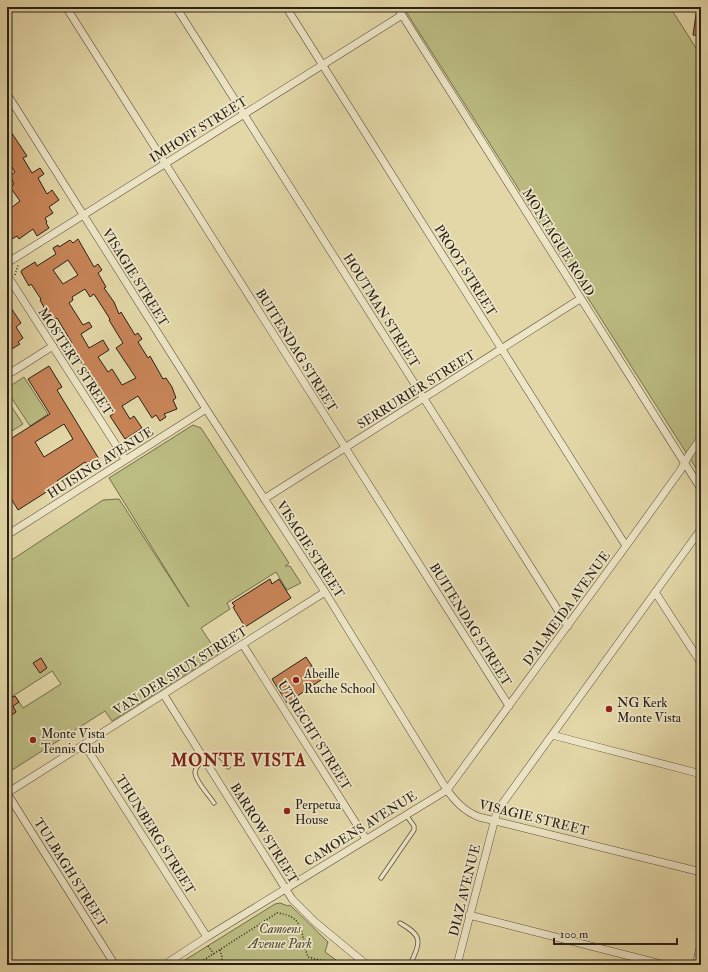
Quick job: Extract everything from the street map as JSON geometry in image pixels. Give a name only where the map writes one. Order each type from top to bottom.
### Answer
[{"type":"street","name":"BUITENDAG STREET","points":[[66,7],[509,706]]},
{"type":"street","name":"HOUTMAN STREET","points":[[176,7],[568,626]]},
{"type":"street","name":"PROOT STREET","points":[[286,7],[626,546]]},
{"type":"street","name":"MONTAGUE ROAD","points":[[397,7],[701,489]]},
{"type":"street","name":"IMHOFF STREET","points":[[7,264],[402,15]]},
{"type":"street","name":"VISAGIE STREET","points":[[7,94],[206,409],[324,592],[447,790],[458,804],[465,810],[478,817],[701,872]]},
{"type":"street","name":"MOSTERT STREET","points":[[7,275],[125,460]]},
{"type":"street","name":"SERRURIER STREET","points":[[264,499],[580,299]]},
{"type":"street","points":[[7,375],[53,346]]},
{"type":"street","name":"HUISING AVENUE","points":[[7,535],[206,409]]},
{"type":"street","name":"D'ALMEIDA AVENUE","points":[[447,790],[680,472],[688,455],[701,438]]},
{"type":"street","points":[[494,820],[497,811],[701,529]]},
{"type":"street","name":"VAN DER SPUY STREET","points":[[7,793],[243,645],[324,592]]},
{"type":"street","points":[[655,592],[701,663]]},
{"type":"street","name":"UTRECHT STREET","points":[[243,645],[366,839]]},
{"type":"street","name":"BARROW STREET","points":[[164,695],[292,899],[315,922],[367,965]]},
{"type":"street","points":[[552,735],[701,774]]},
{"type":"street","name":"THUNBERG STREET","points":[[84,744],[207,937]]},
{"type":"street","name":"CAMOENS AVENUE","points":[[164,965],[405,814],[447,790]]},
{"type":"street","name":"TULBAGH STREET","points":[[7,793],[115,965]]},
{"type":"street","name":"DIAZ AVENUE","points":[[457,965],[494,820]]},
{"type":"street","points":[[469,915],[665,965]]},
{"type":"street","points":[[696,965],[701,944]]},
{"type":"lane","points":[[214,802],[196,778],[196,769],[205,759],[213,755],[221,757],[228,766]]},
{"type":"lane","points":[[381,878],[414,830],[414,826],[405,814]]},
{"type":"lane","points":[[400,923],[415,932],[418,936],[417,947],[410,965]]},
{"type":"path","points":[[107,446],[111,452],[110,462]]},
{"type":"path","points":[[196,965],[277,913],[287,914],[302,929],[308,957],[323,961],[330,965]]},
{"type":"path","points":[[202,949],[208,945],[214,954]]},
{"type":"path","points":[[220,950],[222,965]]},
{"type":"green space","points":[[403,7],[670,7],[701,56],[701,476]]},
{"type":"green space","points":[[24,377],[48,414],[30,426],[7,391],[7,388]]},
{"type":"green space","points":[[7,400],[23,424],[7,434]]},
{"type":"green space","points":[[193,425],[201,428],[289,563],[285,566],[290,566],[301,583],[287,590],[276,572],[227,603],[230,609],[201,628],[218,654],[112,721],[105,711],[9,772],[7,769],[7,701],[15,696],[23,708],[61,684],[52,671],[7,700],[7,563],[103,500],[119,499],[189,607],[109,478]]},
{"type":"green space","name":"Camoens Avenue Park","points":[[280,903],[288,906],[290,905],[328,942],[325,952],[343,965],[177,965],[275,904]]},
{"type":"building","points":[[697,8],[701,8],[701,36],[693,35]]},
{"type":"building","points":[[7,126],[27,156],[23,158],[32,173],[40,168],[44,174],[38,178],[47,194],[52,190],[59,200],[49,207],[53,213],[45,218],[49,228],[37,236],[33,229],[19,239],[17,236],[7,242],[7,211],[20,201],[10,187],[14,184],[10,176],[15,172],[7,159]]},
{"type":"building","points":[[78,239],[94,267],[98,264],[102,270],[98,273],[106,287],[104,288],[114,302],[119,314],[121,312],[135,335],[138,333],[142,339],[138,342],[148,358],[150,356],[163,379],[166,378],[172,387],[176,398],[173,400],[177,409],[164,414],[166,417],[160,421],[156,415],[152,418],[138,396],[122,406],[130,419],[134,416],[142,428],[125,439],[110,416],[113,414],[98,390],[94,392],[91,387],[95,384],[81,362],[78,363],[68,346],[72,343],[57,318],[51,322],[45,312],[46,311],[40,300],[41,299],[31,284],[29,286],[21,272],[35,262],[37,266],[56,254],[53,248],[58,245],[59,247],[70,240],[73,243]],"holes":[[[68,260],[78,275],[63,284],[53,270]],[[85,289],[90,297],[94,294],[123,343],[116,348],[136,378],[122,385],[112,369],[108,372],[98,357],[109,350],[103,340],[89,348],[81,334],[92,327],[89,322],[83,325],[69,303],[73,300],[72,297]]]},
{"type":"building","points":[[11,308],[21,323],[16,327],[23,338],[18,342],[20,344],[7,352],[7,311]]},
{"type":"building","points":[[49,366],[62,387],[57,390],[99,459],[88,466],[85,462],[57,481],[59,484],[18,510],[7,492],[7,441],[50,414],[28,379]],"holes":[[[64,424],[73,439],[44,457],[35,442]]]},
{"type":"building","points":[[270,579],[272,584],[279,579],[291,598],[245,627],[233,607],[235,606],[232,603]]},
{"type":"building","name":"Abeille Ruche School","points":[[306,657],[321,680],[287,703],[272,679]]},
{"type":"building","points":[[41,658],[47,668],[40,673],[33,663]]},
{"type":"building","points":[[7,695],[9,699],[15,696],[19,702],[13,706],[16,712],[7,718]]},
{"type":"place","name":"Abeille Ruche School","points":[[296,680]]},
{"type":"place","name":"NG Kerk Monte Vista","points":[[609,709]]},
{"type":"place","name":"Monte Vista Tennis Club","points":[[33,740]]},
{"type":"place","name":"Perpetua House","points":[[287,811]]},
{"type":"district","name":"MONTE VISTA","points":[[239,760]]}]
